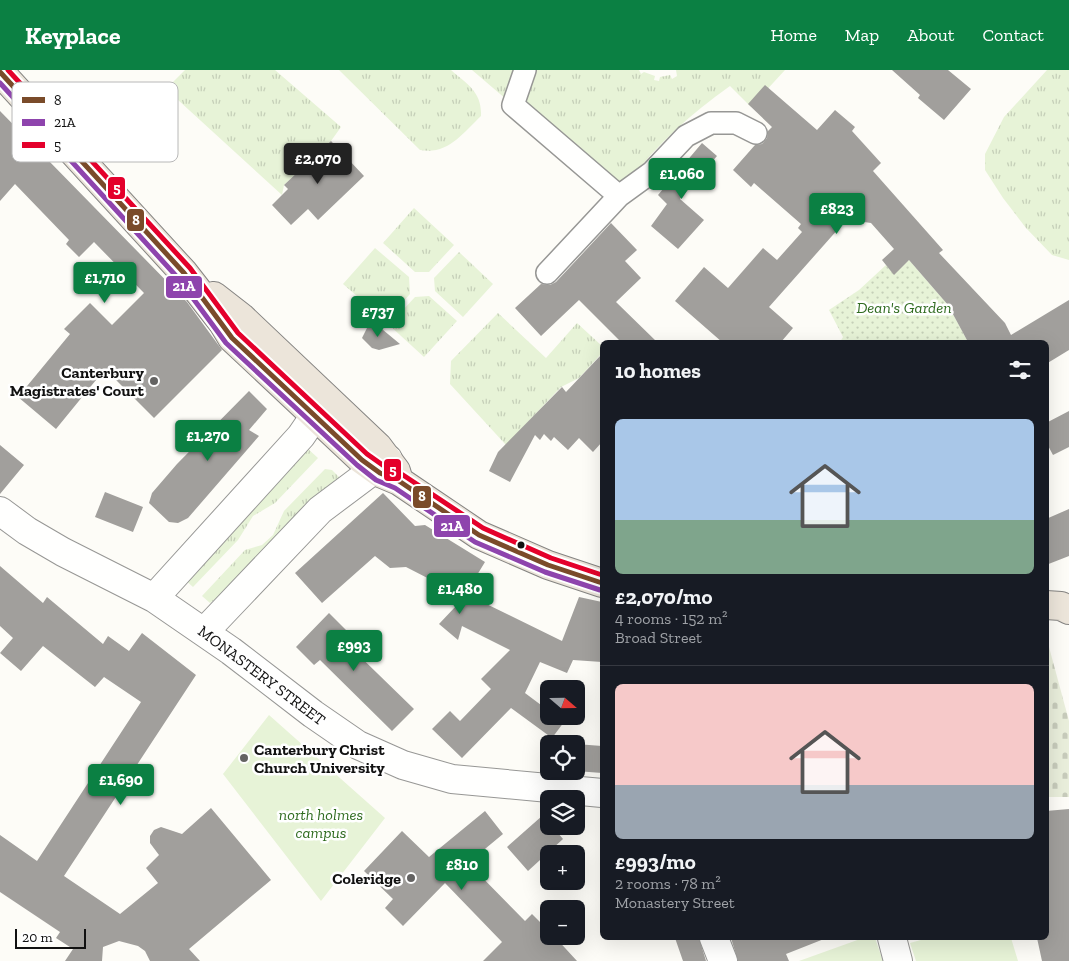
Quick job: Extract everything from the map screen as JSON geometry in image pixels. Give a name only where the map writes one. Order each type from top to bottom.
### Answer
[{"type":"highway","points":[[0,72],[12,85]]},
{"type":"highway","points":[[82,162],[184,273],[223,323],[232,338],[314,417],[479,535],[548,565],[600,582]]},
{"type":"highway","points":[[184,273],[241,317],[387,470]]},
{"type":"highway","points":[[1049,605],[1061,606],[1069,610]]},
{"type":"street","points":[[526,70],[513,105],[619,196]]},
{"type":"street","points":[[547,273],[619,196],[652,172],[686,136],[711,123],[736,122],[756,133]]},
{"type":"street","points":[[154,598],[301,436],[314,417]]},
{"type":"street","points":[[204,632],[320,510],[387,470]]},
{"type":"street","name":"MONASTERY STREET","points":[[0,511],[49,543],[154,598],[204,632],[358,746],[403,765],[452,779],[600,793]]},
{"type":"street","points":[[715,940],[723,961]]},
{"type":"street","points":[[893,940],[898,961]]},
{"type":"green space","points":[[185,70],[275,70],[341,127],[331,141],[284,185],[282,195],[178,100],[178,82],[173,82]]},
{"type":"green space","points":[[339,70],[451,70],[473,90],[479,101],[481,116],[461,136],[447,146],[430,151],[420,150]]},
{"type":"green space","points":[[472,70],[639,70],[641,74],[644,72],[655,76],[654,80],[659,81],[660,77],[670,75],[672,79],[677,76],[676,70],[785,70],[751,107],[730,86],[676,130],[629,181],[606,185]]},
{"type":"green space","points":[[1047,70],[1069,70],[1069,260],[1052,255],[1026,228],[985,170],[985,154],[1004,117]]},
{"type":"green space","points":[[414,208],[454,245],[429,272],[415,272],[383,243]]},
{"type":"green space","points":[[375,248],[409,277],[410,294],[386,321],[343,284]]},
{"type":"green space","points":[[459,252],[493,284],[463,317],[435,291],[434,278]]},
{"type":"green space","name":"Dean's Garden","points":[[909,260],[948,305],[967,340],[841,340],[843,337],[829,310],[859,290],[886,265],[894,274]]},
{"type":"green space","points":[[429,296],[457,321],[424,357],[389,325],[415,297]]},
{"type":"green space","points":[[498,313],[546,358],[577,323],[600,344],[600,355],[579,378],[561,387],[506,445],[450,384],[451,361]]},
{"type":"green space","points":[[307,448],[318,458],[275,503],[253,516],[238,540],[193,587],[184,579]]},
{"type":"green space","points":[[325,469],[332,470],[344,482],[228,589],[210,603],[202,596],[245,550],[262,545],[273,535],[284,511]]},
{"type":"green space","points":[[1049,647],[1069,721],[1069,797],[1049,797]]},
{"type":"green space","name":"north holmes campus","points":[[269,715],[385,818],[321,901],[223,774]]},
{"type":"green space","points":[[857,940],[876,940],[883,961],[799,961]]},
{"type":"green space","points":[[921,940],[1012,940],[1018,961],[916,961],[910,943]]},
{"type":"building","points":[[892,70],[948,70],[971,89],[944,120],[918,98],[920,95]]},
{"type":"building","points":[[765,85],[817,130],[835,110],[855,127],[852,131],[881,163],[873,171],[943,250],[939,253],[1005,323],[1011,335],[1069,300],[1069,350],[1049,362],[1049,340],[967,340],[948,305],[909,260],[894,275],[882,260],[894,249],[871,223],[864,222],[855,210],[769,307],[793,328],[783,340],[720,340],[675,301],[704,267],[728,288],[763,248],[777,260],[802,232],[798,228],[801,224],[754,183],[751,187],[733,170],[755,145],[762,144],[772,127],[748,104]]},
{"type":"building","points":[[0,111],[12,123],[12,162],[50,162],[187,302],[222,350],[154,418],[105,369],[56,429],[18,397],[70,334],[64,329],[90,303],[112,325],[144,293],[94,242],[79,257],[66,244],[69,240],[15,184],[0,201]]},
{"type":"building","points":[[331,141],[364,176],[318,220],[308,209],[291,225],[272,205],[288,189],[284,185]]},
{"type":"building","points":[[702,143],[717,156],[680,199],[704,220],[678,249],[651,226],[667,204],[658,195]]},
{"type":"building","points":[[611,223],[637,250],[625,261],[641,278],[616,302],[655,340],[619,340],[579,300],[541,336],[515,308],[541,284],[550,285],[556,282]]},
{"type":"building","points":[[371,320],[400,344],[379,350],[372,348],[362,338]]},
{"type":"building","points":[[600,356],[600,444],[593,452],[579,438],[568,450],[554,437],[551,441],[544,434],[540,440],[535,435],[510,482],[489,471],[498,452],[562,387],[566,392]]},
{"type":"building","points":[[249,391],[267,409],[249,430],[259,436],[188,518],[178,523],[169,522],[149,503],[152,493],[177,464]]},
{"type":"building","points":[[1069,411],[1069,447],[1053,455],[1049,448],[1049,421]]},
{"type":"building","points":[[0,445],[24,465],[0,494]]},
{"type":"building","points":[[105,492],[143,507],[133,532],[95,517]]},
{"type":"building","points":[[383,493],[415,526],[425,525],[485,562],[463,598],[473,588],[470,596],[562,641],[579,597],[600,602],[600,662],[573,660],[567,673],[540,662],[525,693],[540,704],[540,725],[562,725],[554,735],[548,735],[511,708],[462,758],[432,729],[450,711],[460,721],[491,689],[481,679],[510,650],[462,626],[458,640],[439,624],[456,606],[439,596],[445,587],[406,567],[390,568],[375,556],[322,603],[295,573]]},
{"type":"building","points":[[1069,509],[1069,556],[1049,564],[1049,518]]},
{"type":"building","points":[[0,566],[43,603],[47,597],[103,644],[108,636],[129,651],[142,633],[196,675],[64,876],[120,914],[158,883],[146,868],[159,855],[150,843],[150,836],[154,830],[161,827],[182,834],[211,808],[271,880],[189,949],[200,961],[150,961],[145,951],[138,946],[119,941],[103,947],[102,961],[65,961],[73,949],[56,938],[60,932],[0,892],[0,835],[37,861],[141,702],[104,677],[95,687],[43,646],[21,671],[0,653],[13,638],[0,626]]},
{"type":"building","points":[[329,613],[347,631],[341,638],[414,709],[392,731],[320,660],[314,665],[296,647]]},
{"type":"building","points":[[585,745],[600,746],[600,773],[585,772]]},
{"type":"building","points":[[1069,809],[1069,961],[1042,961],[1037,940],[1049,940],[1049,811]]},
{"type":"building","points":[[485,811],[503,834],[468,863],[525,921],[532,914],[540,922],[540,945],[562,945],[577,961],[483,961],[502,942],[445,883],[403,926],[385,908],[393,899],[364,871],[402,831],[429,857]]},
{"type":"building","points":[[540,818],[540,835],[560,835],[563,839],[556,845],[540,845],[540,860],[528,871],[507,847]]},
{"type":"building","points":[[676,940],[700,940],[706,961],[683,961]]},
{"type":"building","points":[[732,940],[821,940],[786,954],[789,961],[738,961]]},
{"type":"transit line","name":"5","points":[[8,70],[19,82]]},
{"type":"transit line","name":"8","points":[[0,72],[12,85]]},
{"type":"transit line","name":"21A","points":[[0,83],[12,96]]},
{"type":"transit line","name":"21A","points":[[72,162],[178,278],[226,343],[357,465],[376,480],[395,488],[475,542],[545,572],[600,590]]},
{"type":"transit line","name":"8","points":[[82,162],[184,273],[232,338],[362,460],[380,473],[399,481],[479,535],[548,565],[600,582]]},
{"type":"transit line","name":"5","points":[[93,162],[190,268],[238,333],[367,454],[384,466],[403,475],[483,528],[551,558],[600,574]]},
{"type":"place","name":"Canterbury Magistrates' Court","points":[[154,381]]},
{"type":"place","name":"Canterbury Christ Church University","points":[[244,758]]},
{"type":"place","name":"Coleridge","points":[[411,878]]}]
